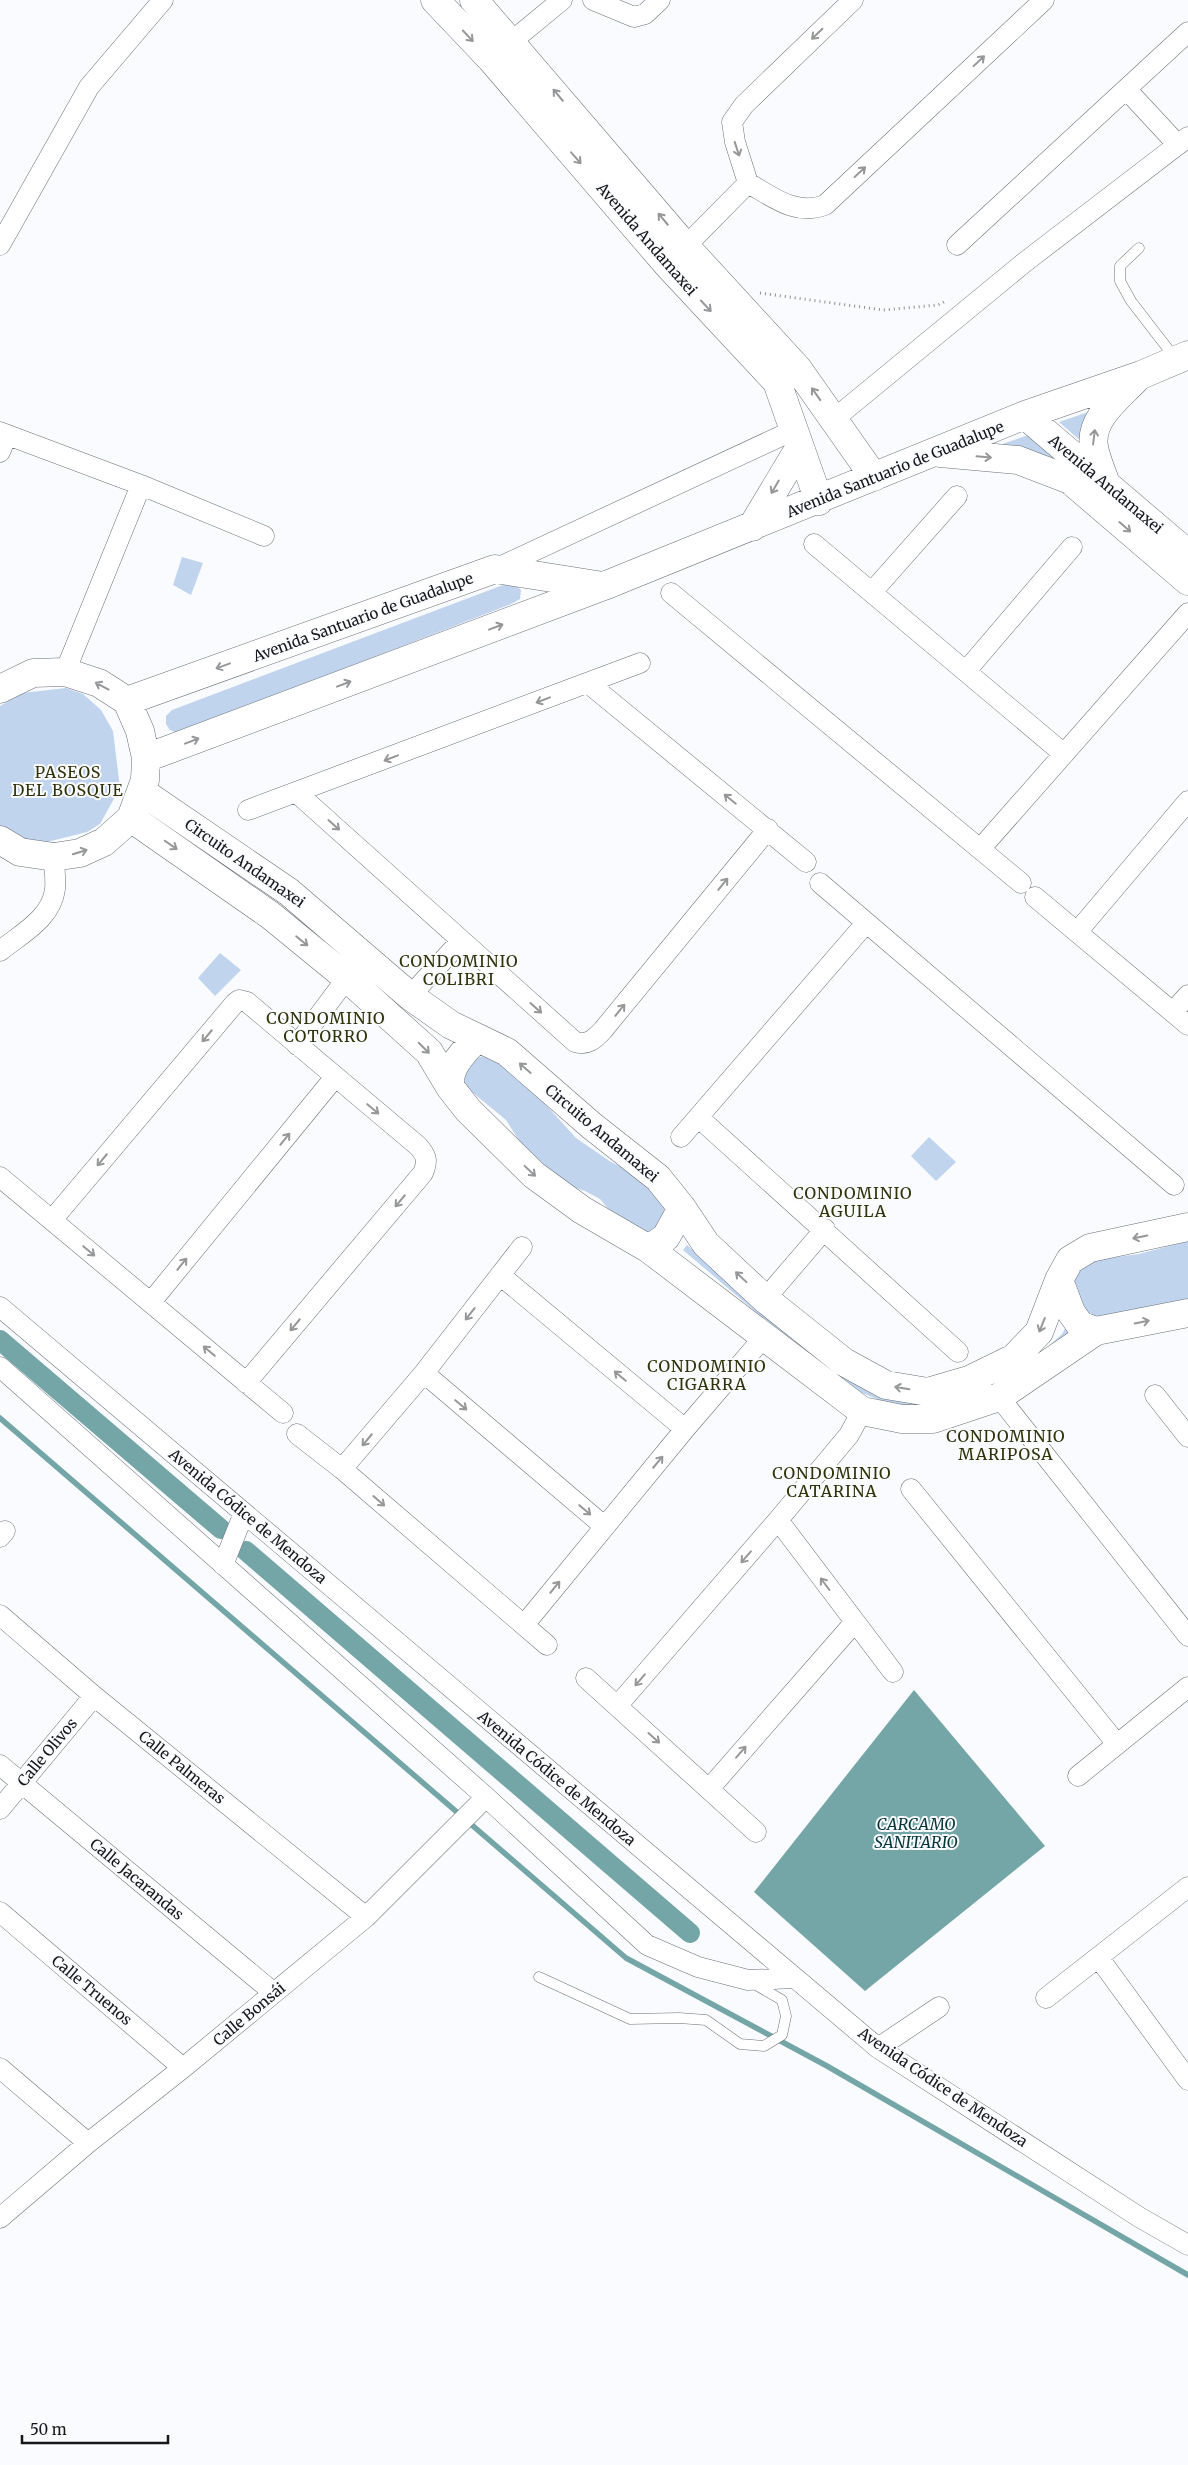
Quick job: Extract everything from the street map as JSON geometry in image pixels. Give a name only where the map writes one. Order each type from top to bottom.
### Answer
[{"type":"street","points":[[0,245],[88,87],[163,0]]},
{"type":"street","name":"Avenida Andamaxei","points":[[435,0],[677,255],[727,290],[798,368],[874,477]]},
{"type":"street","name":"Avenida Andamaxei","points":[[474,0],[511,40],[777,382],[819,500]]},
{"type":"street","points":[[491,59],[511,40],[562,0]]},
{"type":"street","points":[[593,0],[634,17],[645,14],[660,0]]},
{"type":"street","points":[[852,0],[744,105],[732,122],[735,142],[748,183],[804,210],[825,205],[1044,0]]},
{"type":"street","points":[[957,245],[1188,32]]},
{"type":"street","points":[[834,419],[1025,262],[1183,141],[1126,89]]},
{"type":"street","points":[[677,255],[748,183]]},
{"type":"street","name":"Avenida Santuario de Guadalupe","points":[[146,758],[604,586],[1025,415],[1141,375],[1182,358]]},
{"type":"street","points":[[1106,484],[1094,446],[1096,426],[1105,411],[1141,375]]},
{"type":"street","name":"Avenida Andamaxei","points":[[1025,415],[1188,554]]},
{"type":"street","points":[[752,527],[797,438]]},
{"type":"street","points":[[495,569],[797,438]]},
{"type":"street","points":[[2,439],[141,485],[264,536]]},
{"type":"street","name":"Avenida Andamaxei","points":[[936,452],[1018,460],[1070,480],[1188,581]]},
{"type":"street","points":[[65,672],[141,485]]},
{"type":"street","points":[[872,592],[957,496]]},
{"type":"street","points":[[814,544],[1064,754]]},
{"type":"street","points":[[966,671],[1072,547]]},
{"type":"street","name":"Avenida Santuario de Guadalupe","points":[[127,701],[495,569],[604,586]]},
{"type":"street","points":[[523,616],[534,592],[530,575]]},
{"type":"street","points":[[671,593],[1021,883]]},
{"type":"street","points":[[981,848],[1188,613]]},
{"type":"street","points":[[248,810],[298,793],[640,663]]},
{"type":"street","points":[[0,689],[33,674],[65,672],[99,684],[127,701],[140,731],[146,758],[145,780],[131,818],[104,842],[80,853],[54,857],[20,852],[0,840]]},
{"type":"street","points":[[588,683],[806,862]]},
{"type":"street","name":"Circuito Andamaxei","points":[[141,791],[289,892],[410,996],[451,1025],[507,1052],[592,1126],[658,1178],[682,1208],[706,1244],[765,1299],[844,1362],[886,1385],[928,1392],[969,1380],[1014,1358],[1039,1332],[1059,1280],[1070,1260],[1090,1248],[1188,1227]]},
{"type":"street","points":[[298,793],[574,1042],[586,1044],[603,1030],[768,829]]},
{"type":"street","points":[[1078,931],[1188,801]]},
{"type":"street","name":"Circuito Andamaxei","points":[[131,818],[270,915],[339,988],[428,1052],[450,1087],[468,1110],[534,1175],[582,1210],[649,1249],[756,1347],[862,1411],[902,1419],[933,1419],[999,1397],[1096,1331],[1188,1313]]},
{"type":"street","points":[[0,951],[44,916],[52,902],[55,888],[54,857]]},
{"type":"street","points":[[820,883],[1174,1185]]},
{"type":"street","points":[[1035,897],[1181,1018],[1188,995]]},
{"type":"street","points":[[681,1137],[866,923]]},
{"type":"street","points":[[410,996],[461,941]]},
{"type":"street","points":[[297,1045],[339,988]]},
{"type":"street","points":[[52,1220],[235,1002],[239,1000],[247,1002],[418,1146],[425,1153],[428,1161],[424,1173],[246,1383]]},
{"type":"street","points":[[450,1087],[449,1080],[458,1057],[477,1038]]},
{"type":"street","points":[[151,1302],[335,1078]]},
{"type":"street","points":[[698,1116],[825,1229],[958,1352]]},
{"type":"street","points":[[0,1177],[283,1413]]},
{"type":"street","points":[[649,1249],[666,1237],[682,1208]]},
{"type":"street","points":[[765,1299],[825,1229]]},
{"type":"street","points":[[342,1469],[424,1373],[522,1247]]},
{"type":"street","points":[[500,1276],[685,1429]]},
{"type":"street","points":[[1059,1280],[1071,1312],[1080,1325],[1096,1331]]},
{"type":"street","name":"Avenida Códice de Mendoza","points":[[0,1307],[878,2048],[1139,2217],[1188,2245]]},
{"type":"street","points":[[524,1625],[604,1526],[756,1347]]},
{"type":"street","points":[[0,1367],[486,1798],[647,1945],[698,1967],[748,1980],[794,1978]]},
{"type":"street","points":[[424,1373],[604,1526]]},
{"type":"street","points":[[1155,1395],[1188,1437]]},
{"type":"street","points":[[999,1397],[1188,1636]]},
{"type":"street","points":[[618,1705],[849,1435],[862,1411]]},
{"type":"street","points":[[297,1434],[342,1469],[547,1645]]},
{"type":"street","points":[[911,1488],[1117,1744]]},
{"type":"street","points":[[223,1565],[244,1513]]},
{"type":"street","points":[[778,1520],[854,1623],[893,1672]]},
{"type":"street","name":"Calle Palmeras","points":[[0,1615],[94,1696],[366,1917]]},
{"type":"street","points":[[709,1788],[854,1623]]},
{"type":"street","points":[[586,1678],[756,1832]]},
{"type":"street","points":[[1078,1776],[1188,1687]]},
{"type":"street","name":"Calle Olivos","points":[[0,1809],[94,1696]]},
{"type":"street","name":"Calle Jacarandas","points":[[0,1764],[274,1994]]},
{"type":"street","name":"Calle Bonsái","points":[[0,2218],[366,1917],[486,1798]]},
{"type":"street","points":[[1046,1998],[1188,1887]]},
{"type":"street","name":"Calle Truenos","points":[[0,1912],[183,2068]]},
{"type":"street","points":[[1099,1958],[1188,2080]]},
{"type":"street","points":[[878,2048],[938,2007]]},
{"type":"street","points":[[0,2068],[88,2144]]},
{"type":"lane","points":[[1140,248],[1120,266],[1120,281],[1130,301],[1182,358]]},
{"type":"lane","points":[[539,1977],[630,2019],[678,2018],[706,2020],[740,2044],[764,2046],[782,2036],[786,2016],[782,2000],[748,1980]]},
{"type":"path","points":[[727,290],[788,296],[883,310],[938,305],[946,301]]},
{"type":"shaded area","points":[[1100,408],[1090,449],[1059,422]]},
{"type":"shaded area","points":[[1034,433],[1081,473],[997,446]]},
{"type":"shaded area","points":[[182,557],[203,563],[191,595],[173,585]]},
{"type":"shaded area","points":[[513,583],[521,590],[520,599],[511,604],[177,733],[170,730],[166,724],[166,716],[172,710],[503,585]]},
{"type":"shaded area","points":[[66,688],[83,694],[101,710],[113,731],[120,788],[100,824],[87,832],[43,843],[27,841],[0,828],[0,706],[22,693]]},
{"type":"shaded area","points":[[220,953],[241,970],[215,996],[198,978]]},
{"type":"shaded area","points":[[488,1055],[517,1073],[576,1138],[611,1162],[642,1177],[671,1214],[651,1238],[618,1221],[600,1199],[585,1191],[558,1182],[527,1153],[506,1120],[466,1087],[464,1072],[472,1059]]},
{"type":"shaded area","points":[[929,1137],[956,1162],[936,1181],[911,1156]]},
{"type":"shaded area","points":[[1188,1241],[1188,1306],[1094,1318],[1080,1307],[1072,1275],[1088,1261],[1139,1254]]},
{"type":"shaded area","points":[[687,1245],[815,1357],[850,1380],[879,1390],[1031,1362],[1062,1334],[1067,1325],[1075,1331],[988,1395],[933,1410],[886,1403],[846,1386],[814,1361],[683,1250]]},
{"type":"water","name":"CARCAMO SANITARIO","points":[[914,1690],[1045,1846],[865,1991],[754,1892]]},
{"type":"waterway","points":[[0,1340],[221,1529]]},
{"type":"waterway","points":[[0,1418],[626,1958],[827,2066],[1188,2275]]},
{"type":"waterway","points":[[246,1551],[690,1933]]},
{"type":"district","name":"PASEOS DEL BOSQUE","points":[[68,781]]},
{"type":"district","name":"CONDOMINIO COLIBRI","points":[[459,970]]},
{"type":"district","name":"CONDOMINIO COTORRO","points":[[326,1027]]},
{"type":"district","name":"CONDOMINIO AGUILA","points":[[853,1202]]},
{"type":"district","name":"CONDOMINIO CIGARRA","points":[[707,1375]]},
{"type":"district","name":"CONDOMINIO MARIPOSA","points":[[1006,1445]]},
{"type":"district","name":"CONDOMINIO CATARINA","points":[[832,1482]]}]
